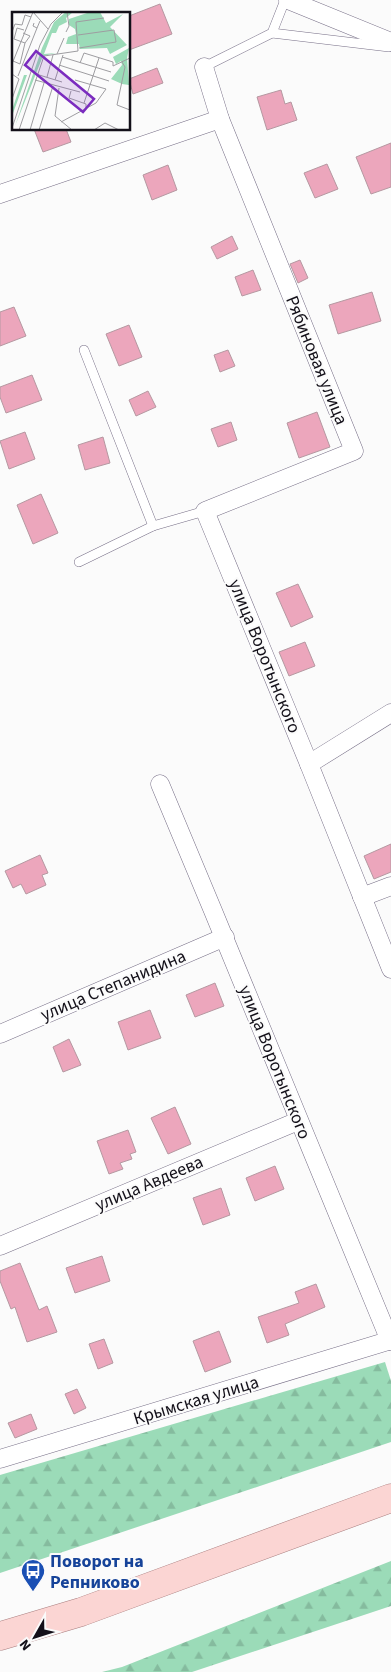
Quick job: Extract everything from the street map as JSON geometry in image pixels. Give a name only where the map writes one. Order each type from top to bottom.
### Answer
[{"type":"main road","points":[[0,1636],[81,1612],[391,1498]]},
{"type":"street","points":[[287,0],[391,42]]},
{"type":"street","name":"Рябиновая улица","points":[[204,67],[220,119],[354,451],[205,511]]},
{"type":"street","points":[[2,188],[220,119]]},
{"type":"street","name":"улица Воротынского","points":[[205,511],[391,969]]},
{"type":"street","points":[[309,764],[391,713]]},
{"type":"street","name":"улица Воротынского","points":[[160,784],[225,937],[298,1121],[391,1340]]},
{"type":"street","points":[[362,897],[391,886]]},
{"type":"street","name":"улица Степанидина","points":[[0,1034],[225,937]]},
{"type":"street","name":"улица Авдеева","points":[[0,1246],[298,1121]]},
{"type":"street","name":"Крымская улица","points":[[0,1459],[391,1340]]},
{"type":"lane","points":[[272,33],[287,0]]},
{"type":"lane","points":[[204,67],[272,33],[391,48]]},
{"type":"lane","points":[[84,350],[153,526]]},
{"type":"lane","points":[[79,562],[153,526],[205,511]]},
{"type":"green space","points":[[385,1362],[391,1381],[391,1442],[0,1573],[0,1475]]},
{"type":"green space","points":[[391,1561],[391,1606],[192,1672],[102,1672],[122,1667]]},
{"type":"building","points":[[160,4],[172,34],[130,50],[130,16]]},
{"type":"building","points":[[157,68],[163,83],[133,94],[130,79]]},
{"type":"building","points":[[281,90],[285,104],[291,102],[297,120],[267,130],[257,97]]},
{"type":"building","points":[[34,130],[66,130],[71,142],[43,152]]},
{"type":"building","points":[[391,143],[391,187],[371,194],[356,157]]},
{"type":"building","points":[[327,164],[338,189],[315,198],[304,173]]},
{"type":"building","points":[[168,165],[177,190],[152,200],[143,175]]},
{"type":"building","points":[[232,236],[238,249],[217,259],[211,247]]},
{"type":"building","points":[[300,260],[308,278],[298,283],[290,264]]},
{"type":"building","points":[[253,270],[261,290],[242,296],[235,277]]},
{"type":"building","points":[[372,292],[381,321],[338,334],[329,305]]},
{"type":"building","points":[[14,307],[26,336],[0,346],[0,312]]},
{"type":"building","points":[[129,325],[142,357],[119,366],[106,334]]},
{"type":"building","points":[[228,350],[235,366],[220,372],[214,355]]},
{"type":"building","points":[[32,375],[42,400],[6,413],[0,397],[0,387]]},
{"type":"building","points":[[148,391],[156,407],[136,416],[129,400]]},
{"type":"building","points":[[317,412],[330,447],[299,458],[287,423]]},
{"type":"building","points":[[231,422],[237,440],[218,447],[211,429]]},
{"type":"building","points":[[25,432],[35,459],[9,469],[0,441]]},
{"type":"building","points":[[103,437],[110,463],[85,470],[78,445]]},
{"type":"building","points":[[41,494],[58,533],[33,544],[17,505]]},
{"type":"building","points":[[298,584],[313,617],[291,627],[276,593]]},
{"type":"building","points":[[305,642],[315,666],[289,676],[279,652]]},
{"type":"building","points":[[391,844],[391,872],[374,879],[364,856]]},
{"type":"building","points":[[40,855],[48,873],[42,875],[46,885],[26,894],[21,884],[13,888],[5,871]]},
{"type":"building","points":[[215,983],[224,1006],[195,1017],[186,995]]},
{"type":"building","points":[[150,1010],[161,1038],[128,1050],[118,1022]]},
{"type":"building","points":[[69,1039],[81,1065],[63,1072],[53,1047]]},
{"type":"building","points":[[175,1107],[191,1144],[168,1154],[151,1118]]},
{"type":"building","points":[[128,1130],[136,1152],[130,1154],[132,1159],[120,1163],[123,1169],[109,1174],[97,1141]]},
{"type":"building","points":[[275,1166],[284,1189],[255,1201],[246,1178]]},
{"type":"building","points":[[221,1188],[230,1215],[203,1225],[193,1198]]},
{"type":"building","points":[[102,1256],[110,1281],[75,1293],[66,1268]]},
{"type":"building","points":[[20,1263],[39,1310],[47,1306],[57,1332],[27,1342],[15,1307],[11,1309],[0,1281],[0,1271]]},
{"type":"building","points":[[316,1284],[325,1307],[285,1324],[289,1335],[267,1343],[258,1317],[299,1303],[295,1292]]},
{"type":"building","points":[[219,1331],[231,1362],[205,1372],[193,1341]]},
{"type":"building","points":[[104,1339],[113,1363],[98,1369],[89,1344]]},
{"type":"building","points":[[77,1389],[86,1408],[74,1414],[65,1394]]},
{"type":"building","points":[[31,1414],[37,1429],[15,1438],[8,1423]]},
{"type":"place","name":"Поворот на Репниково","points":[[33,1592]]}]
